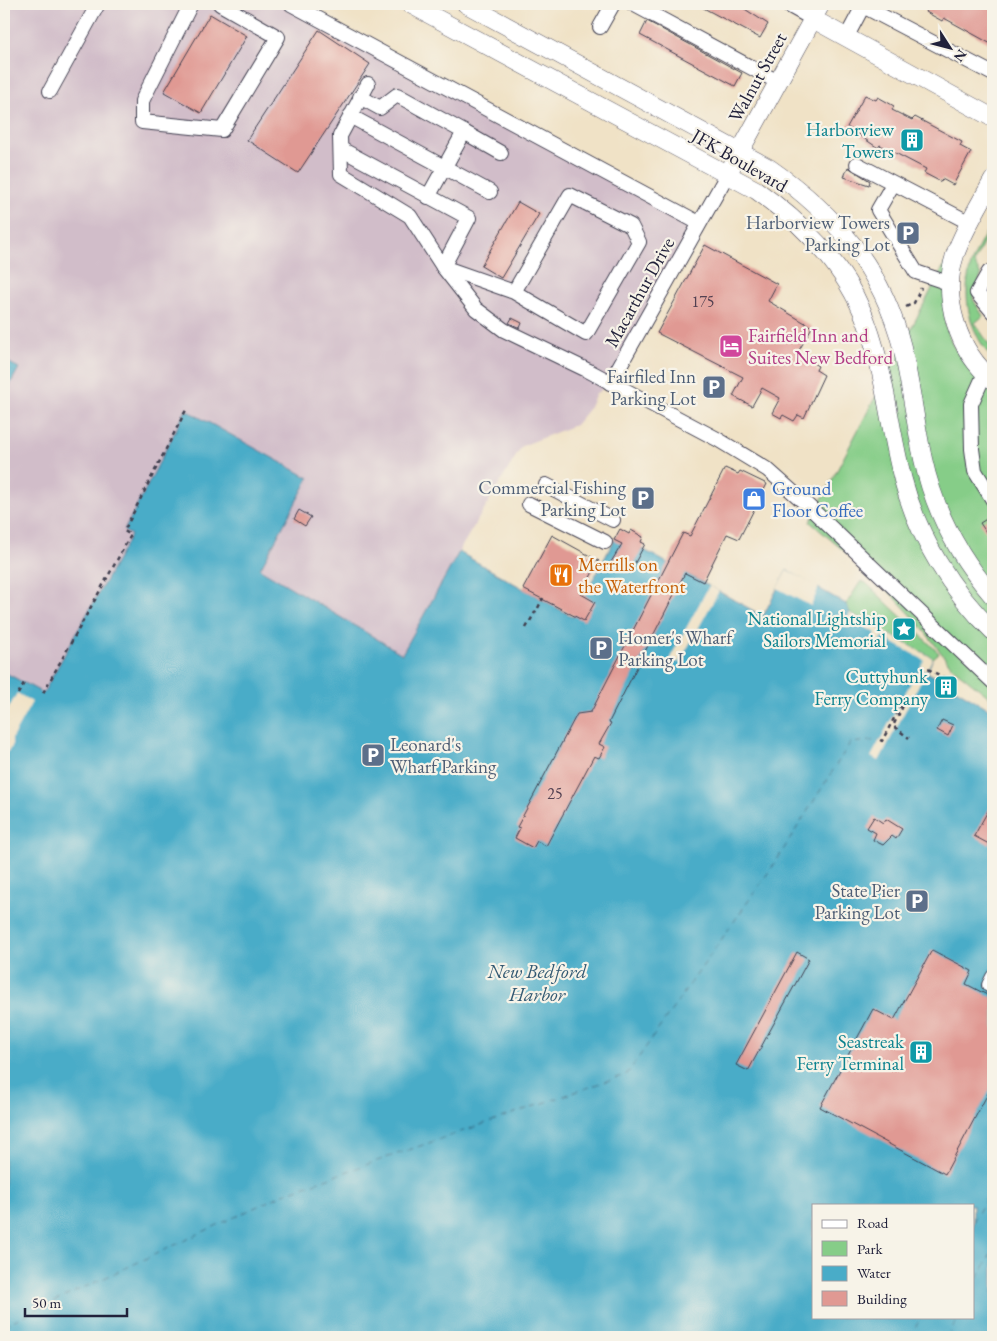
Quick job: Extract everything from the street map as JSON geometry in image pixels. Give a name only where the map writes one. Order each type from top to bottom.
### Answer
[{"type":"main road","name":"JFK Boulevard","points":[[410,4],[756,190],[805,229],[829,256],[851,290],[874,345],[903,480],[917,522],[947,576],[974,611],[993,631]]},
{"type":"main road","name":"JFK Boulevard","points":[[466,4],[770,168],[817,204],[848,238],[868,266],[886,303],[902,347],[923,460],[937,504],[961,552],[993,596]]},
{"type":"main road","name":"Walnut Street","points":[[727,175],[817,12]]},
{"type":"main road","points":[[817,12],[846,38],[993,118]]},
{"type":"main road","points":[[989,376],[970,354],[957,326],[952,310],[951,284],[955,256],[993,180]]},
{"type":"street","points":[[50,91],[98,4]]},
{"type":"street","points":[[191,4],[142,101],[142,122],[222,130],[278,37],[220,4]]},
{"type":"street","points":[[291,4],[699,223]]},
{"type":"street","points":[[600,27],[613,4]]},
{"type":"street","points":[[633,4],[778,82]]},
{"type":"street","points":[[786,4],[817,12]]},
{"type":"street","points":[[846,38],[864,5],[993,74]]},
{"type":"street","points":[[368,84],[340,136],[341,174],[410,216],[443,267],[476,309],[504,330],[738,450],[768,470],[993,682]]},
{"type":"street","points":[[360,97],[380,108],[397,95],[501,153]]},
{"type":"street","points":[[350,116],[490,192]]},
{"type":"street","points":[[428,196],[464,132]]},
{"type":"street","points":[[341,149],[468,218],[443,267]]},
{"type":"street","points":[[857,164],[970,223]]},
{"type":"street","name":"Walnut Street","points":[[699,223],[727,175]]},
{"type":"street","points":[[893,184],[878,210],[916,272],[951,284]]},
{"type":"street","points":[[443,267],[514,292],[586,334],[638,242],[631,226],[570,195],[514,292]]},
{"type":"street","name":"Macarthur Drive","points":[[610,383],[699,223]]},
{"type":"street","points":[[989,272],[978,294],[993,312]]},
{"type":"street","points":[[989,376],[970,404],[975,471],[993,500]]},
{"type":"street","points":[[546,486],[613,520]]},
{"type":"street","points":[[529,504],[604,542]]},
{"type":"street","points":[[993,977],[989,985],[993,987]]},
{"type":"path","points":[[906,307],[914,303],[918,290],[926,284]]},
{"type":"path","points":[[43,693],[131,535],[124,531],[186,410]]},
{"type":"path","points":[[526,628],[543,598]]},
{"type":"path","points":[[928,669],[956,684]]},
{"type":"path","points":[[18,694],[24,683]]},
{"type":"path","points":[[880,740],[882,740],[901,705],[904,706],[894,726],[909,738]]},
{"type":"shaded area","points":[[4,4],[291,4],[699,223],[610,383],[596,394],[590,407],[575,425],[522,446],[459,551],[336,887],[394,650],[259,569],[124,531],[131,535],[43,693],[4,672],[4,395],[18,368],[4,360]]},
{"type":"green space","points":[[993,219],[993,244],[987,236],[974,262],[981,276],[973,299],[983,316],[975,323],[990,346],[993,344],[993,359],[978,338],[973,327],[967,290],[973,259]]},
{"type":"green space","points":[[950,254],[945,308],[946,327],[961,357],[993,388],[993,700],[952,667],[916,620],[877,579],[810,522]]},
{"type":"green space","points":[[861,581],[866,583],[939,653],[933,658],[850,613],[846,604]]},
{"type":"water","points":[[4,360],[19,368],[4,395]]},
{"type":"water","name":"New Bedford Harbor","points":[[186,410],[309,478],[260,569],[402,654],[459,552],[573,617],[617,535],[763,616],[787,570],[846,604],[850,613],[933,658],[927,672],[993,711],[993,1337],[4,1337],[4,672],[43,693],[131,535],[124,531]]},
{"type":"pier","points":[[787,570],[819,587],[811,606],[777,588]]},
{"type":"pier","points":[[709,586],[719,591],[679,663],[670,658]]},
{"type":"pier","points":[[850,613],[933,658],[926,671],[920,668],[924,660],[882,637],[878,645],[871,642],[876,633],[853,621],[848,628],[844,625]]},
{"type":"pier","points":[[917,671],[924,675],[879,761],[871,757]]},
{"type":"pier","points":[[17,693],[32,702],[12,738],[12,747],[4,755],[4,717]]},
{"type":"building","points":[[696,4],[737,4],[768,24],[760,38]]},
{"type":"building","points":[[930,4],[993,4],[993,45],[944,18],[942,21],[926,12]]},
{"type":"building","points":[[210,14],[247,36],[201,113],[164,92]]},
{"type":"building","points":[[647,21],[742,73],[735,86],[640,35]]},
{"type":"building","points":[[319,30],[370,64],[298,173],[247,140]]},
{"type":"building","name":"Harborview Towers","points":[[865,95],[876,100],[878,97],[894,106],[892,110],[912,120],[915,117],[962,142],[960,146],[971,152],[953,185],[942,179],[941,182],[924,173],[926,169],[880,145],[878,148],[847,127]]},
{"type":"building","points":[[848,167],[870,181],[869,185],[844,177]]},
{"type":"building","points":[[518,202],[539,214],[501,278],[481,266]]},
{"type":"building","points":[[705,245],[777,284],[768,301],[812,327],[797,354],[818,366],[816,370],[824,375],[804,418],[798,415],[794,421],[783,415],[781,418],[772,413],[780,398],[762,388],[752,406],[733,396],[743,377],[657,333]]},
{"type":"building","points":[[512,318],[522,323],[520,328],[509,323]]},
{"type":"building","points":[[725,468],[738,474],[740,471],[767,484],[739,539],[727,534],[703,582],[685,573],[609,722],[611,723],[599,744],[605,747],[599,758],[594,756],[546,846],[537,841],[533,848],[515,838],[520,828],[517,827],[577,714],[591,712],[683,533],[690,536]]},
{"type":"building","points":[[299,510],[311,517],[305,526],[294,519]]},
{"type":"building","points":[[993,515],[993,528],[986,532],[980,523]]},
{"type":"building","points":[[620,529],[629,534],[631,530],[643,537],[641,542],[645,544],[630,572],[611,562],[622,544],[614,540]]},
{"type":"building","name":"Merrills on the Waterfront","points":[[552,535],[599,561],[581,594],[595,602],[584,621],[523,589]]},
{"type":"building","points":[[942,720],[953,725],[948,736],[937,730]]},
{"type":"building","points":[[993,802],[993,837],[989,844],[974,836]]},
{"type":"building","points":[[874,817],[883,823],[886,819],[902,829],[896,839],[892,836],[883,845],[873,840],[876,833],[867,828]]},
{"type":"building","name":"Seastreak Ferry Terminal","points":[[932,950],[972,971],[966,984],[993,998],[993,1084],[945,1174],[820,1107],[873,1009],[894,1020]]},
{"type":"building","points":[[797,952],[809,959],[748,1071],[736,1065]]},
{"type":"ferry route","points":[[4,1325],[288,1192],[627,1074],[775,863],[850,743],[880,740]]},
{"type":"ferry route","points":[[974,1220],[993,1186]]},
{"type":"ferry route","points":[[974,1286],[993,1250]]},
{"type":"ferry route","points":[[910,1337],[920,1318]]},
{"type":"ferry route","points":[[948,1337],[958,1318]]},
{"type":"place","name":"Harborview Towers","points":[[912,140]]},
{"type":"place","name":"Harborview Towers Parking Lot","points":[[908,233]]},
{"type":"place","name":"Fairfield Inn and Suites New Bedford","points":[[731,346]]},
{"type":"place","name":"Fairfiled Inn Parking Lot","points":[[714,387]]},
{"type":"place","name":"Commercial Fishing Parking Lot","points":[[643,498]]},
{"type":"place","name":"Ground Floor Coffee","points":[[754,499]]},
{"type":"place","name":"Merrills on the Waterfront","points":[[561,575]]},
{"type":"place","name":"National Lightship Sailors Memorial","points":[[904,629]]},
{"type":"place","name":"Homer's Wharf Parking Lot","points":[[601,648]]},
{"type":"place","name":"Cuttyhunk Ferry Company","points":[[946,687]]},
{"type":"place","name":"Leonard's Wharf Parking","points":[[373,755]]},
{"type":"place","name":"State Pier Parking Lot","points":[[917,901]]},
{"type":"place","name":"Seastreak Ferry Terminal","points":[[921,1052]]}]
